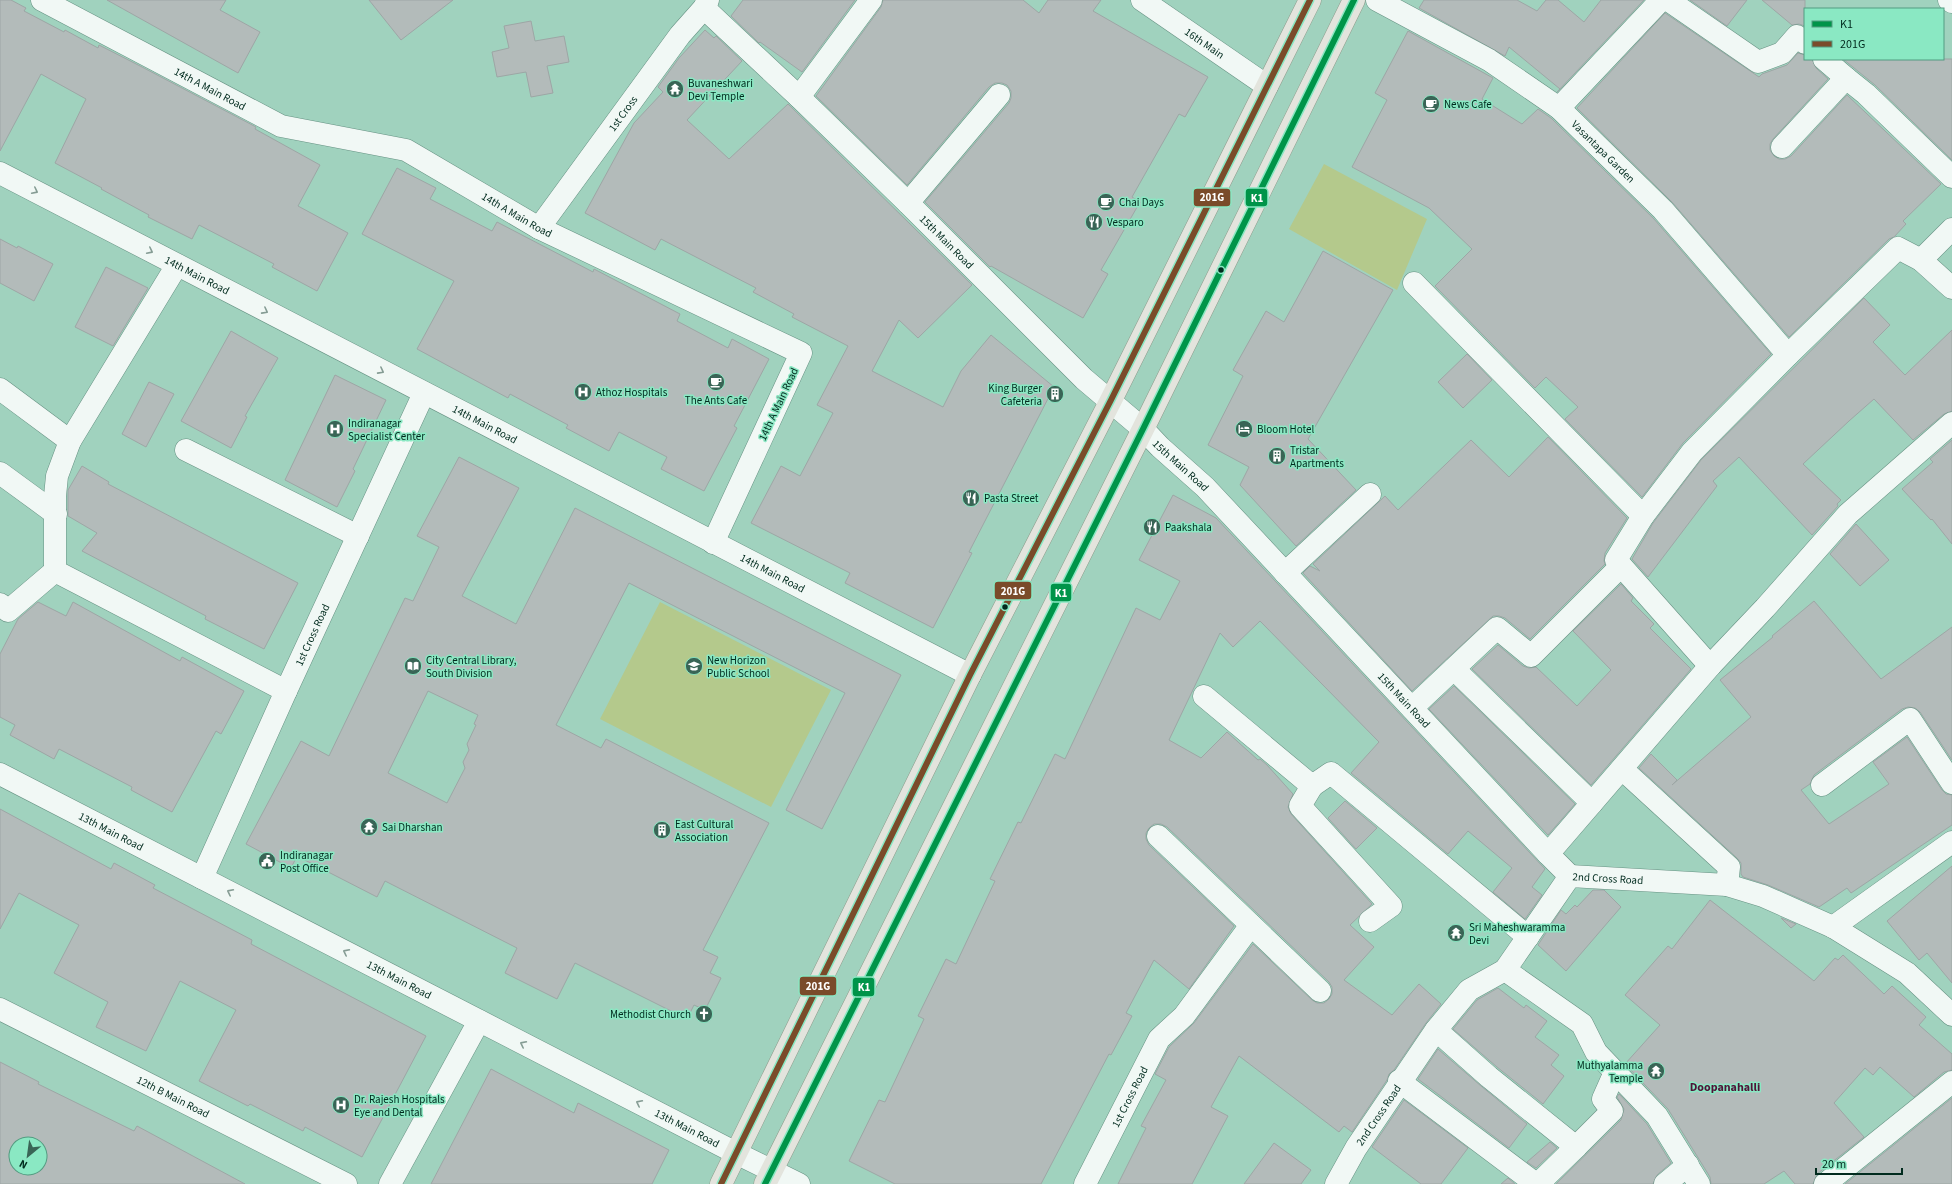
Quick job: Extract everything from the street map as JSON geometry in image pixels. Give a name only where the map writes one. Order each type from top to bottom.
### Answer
[{"type":"main road","points":[[721,1184],[970,675],[1111,400],[1310,0]]},
{"type":"main road","points":[[768,1177],[1143,429],[1354,0]]},
{"type":"street","name":"14th A Main Road","points":[[42,0],[281,126],[406,150],[539,228],[801,353],[713,543]]},
{"type":"street","points":[[799,97],[870,0]]},
{"type":"street","name":"16th Main","points":[[1142,0],[1268,86]]},
{"type":"street","name":"Vasantapa Garden","points":[[1377,0],[1489,60],[1559,108],[1663,210],[1788,355]]},
{"type":"street","points":[[1559,108],[1661,0]]},
{"type":"street","points":[[1668,0],[1758,62],[1782,53],[1797,36],[1804,42]]},
{"type":"street","name":"1st Cross","points":[[539,228],[680,35],[706,4]]},
{"type":"street","name":"15th Main Road","points":[[706,4],[1084,378],[1111,400],[1143,429],[1160,447],[1205,487],[1570,876]]},
{"type":"street","points":[[1825,60],[1866,94],[1952,177]]},
{"type":"street","points":[[1782,147],[1846,78]]},
{"type":"street","points":[[908,203],[1000,95]]},
{"type":"street","name":"14th Main Road","points":[[0,173],[970,675]]},
{"type":"street","points":[[1921,260],[1952,229]]},
{"type":"street","points":[[1710,666],[1616,560],[1643,516],[1692,452],[1788,355],[1898,248],[1921,260],[1952,288]]},
{"type":"street","points":[[0,604],[8,611],[55,571],[55,496],[57,476],[70,441],[177,265]]},
{"type":"street","points":[[1414,283],[1643,516]]},
{"type":"street","points":[[0,389],[70,441]]},
{"type":"street","name":"1st Cross Road","points":[[202,878],[286,691],[424,393]]},
{"type":"street","points":[[1548,854],[1710,666],[1765,608],[1848,514],[1952,423]]},
{"type":"street","points":[[186,450],[358,536]]},
{"type":"street","points":[[0,473],[56,514]]},
{"type":"street","points":[[1285,573],[1370,494]]},
{"type":"street","points":[[1412,708],[1497,628],[1531,656],[1621,566]]},
{"type":"street","points":[[55,571],[286,691]]},
{"type":"street","points":[[1454,669],[1592,803]]},
{"type":"street","points":[[1204,696],[1312,786]]},
{"type":"street","points":[[1822,785],[1910,719],[1952,783]]},
{"type":"street","points":[[1622,768],[1729,867],[1727,886]]},
{"type":"street","points":[[1370,921],[1391,906],[1300,806],[1312,786],[1331,773],[1528,937]]},
{"type":"street","name":"13th Main Road","points":[[0,774],[736,1154],[768,1177],[799,1184]]},
{"type":"street","points":[[1158,836],[1320,991]]},
{"type":"street","points":[[1833,927],[1952,842]]},
{"type":"street","name":"2nd Cross Road","points":[[1336,1184],[1356,1148],[1399,1081],[1436,1030],[1469,990],[1505,970],[1570,876],[1727,886],[1763,896],[1833,927],[1907,973],[1952,1015]]},
{"type":"street","name":"1st Cross Road","points":[[1085,1184],[1159,1039],[1184,1016],[1250,925]]},
{"type":"street","points":[[1505,970],[1582,1024],[1596,1052],[1657,1116],[1699,1184]]},
{"type":"street","name":"12th B Main Road","points":[[0,1010],[346,1184]]},
{"type":"street","points":[[390,1184],[479,1021]]},
{"type":"street","points":[[1436,1030],[1489,1077],[1576,1147]]},
{"type":"street","points":[[1399,1081],[1537,1184],[1612,1111],[1603,1099],[1616,1072]]},
{"type":"street","points":[[1825,1184],[1952,1082]]},
{"type":"street","points":[[1665,1184],[1688,1165]]},
{"type":"green space","points":[[1324,164],[1427,219],[1397,290],[1289,229]]},
{"type":"green space","points":[[660,602],[831,690],[771,807],[600,719]]},
{"type":"building","points":[[0,0],[11,0],[26,8],[24,11],[64,32],[65,30],[98,48],[99,45],[142,67],[256,127],[255,129],[320,165],[298,206],[348,233],[317,291],[272,267],[274,264],[199,225],[192,239],[148,217],[149,215],[55,163],[86,99],[41,74],[0,151]]},
{"type":"building","points":[[107,0],[226,0],[220,10],[260,32],[238,73]]},
{"type":"building","points":[[369,0],[453,0],[401,40]]},
{"type":"building","points":[[743,0],[855,0],[802,72],[760,42],[759,43],[731,16]]},
{"type":"building","points":[[883,0],[1023,0],[1039,13],[1048,0],[1101,0],[1093,11],[1208,77],[1185,117],[1179,114],[1132,197],[1140,202],[1101,270],[1108,274],[1083,318],[991,266],[990,267],[925,202],[1009,103],[1011,91],[1007,85],[995,83],[989,87],[907,185],[816,96],[881,7]]},
{"type":"building","points":[[1424,0],[1517,0],[1537,11],[1546,0],[1558,0],[1584,22],[1601,0],[1644,0],[1560,89],[1509,47],[1505,56],[1419,8]]},
{"type":"building","points":[[1690,0],[1747,0],[1727,26]]},
{"type":"building","points":[[1762,0],[1805,0],[1804,26],[1799,24],[1792,25]]},
{"type":"building","points":[[1665,13],[1759,77],[1762,74],[1787,65],[1798,53],[1804,55],[1804,60],[1812,60],[1816,68],[1828,79],[1773,139],[1770,144],[1770,150],[1774,156],[1779,159],[1785,159],[1791,156],[1847,95],[1941,184],[1903,221],[1906,224],[1894,237],[1889,239],[1789,337],[1672,202],[1577,108]]},
{"type":"building","points":[[531,21],[535,41],[564,36],[569,62],[547,66],[553,93],[531,97],[526,72],[497,77],[492,52],[509,48],[504,26]]},
{"type":"building","points":[[705,30],[714,38],[716,36],[742,61],[687,120],[729,159],[788,104],[972,285],[918,338],[899,320],[872,371],[943,407],[961,371],[991,335],[1054,387],[969,552],[972,553],[933,628],[845,583],[850,573],[751,523],[781,466],[800,476],[833,413],[817,405],[848,346],[792,317],[794,314],[753,292],[756,288],[661,239],[655,250],[585,213],[634,123],[663,92],[658,87],[679,58]]},
{"type":"building","points":[[1408,31],[1493,78],[1482,99],[1522,124],[1538,109],[1551,118],[1654,219],[1771,354],[1683,443],[1642,497],[1565,419],[1578,407],[1546,377],[1535,388],[1435,286],[1472,249],[1429,208],[1352,167],[1387,100],[1375,93]]},
{"type":"building","points":[[1952,59],[1952,160],[1875,85],[1844,60]]},
{"type":"building","points":[[397,168],[436,188],[430,199],[492,231],[497,222],[593,272],[594,269],[680,314],[677,321],[728,348],[732,339],[769,359],[734,426],[737,428],[704,491],[661,469],[667,457],[619,432],[609,451],[566,428],[568,425],[510,394],[508,398],[417,349],[454,281],[362,234]]},
{"type":"building","points":[[0,239],[17,248],[18,246],[53,264],[34,301],[0,283]]},
{"type":"building","points":[[1323,251],[1393,290],[1308,439],[1356,490],[1296,546],[1240,485],[1249,467],[1208,445],[1243,376],[1233,370],[1266,311],[1284,322]]},
{"type":"building","points":[[106,267],[148,288],[113,346],[75,327]]},
{"type":"building","points":[[1864,298],[1890,325],[1873,342],[1905,375],[1952,330],[1952,411],[1944,414],[1913,440],[1874,399],[1849,421],[1803,464],[1841,500],[1837,504],[1838,506],[1812,535],[1739,457],[1713,481],[1717,486],[1648,577],[1632,559],[1653,523],[1701,460]]},
{"type":"building","points":[[231,331],[278,358],[245,416],[247,417],[231,448],[181,421]]},
{"type":"building","points":[[1467,354],[1492,380],[1463,408],[1438,382]]},
{"type":"building","points":[[335,375],[386,400],[353,469],[355,471],[337,507],[285,480]]},
{"type":"building","points":[[149,382],[174,394],[146,447],[122,434]]},
{"type":"building","points":[[1548,437],[1627,518],[1605,553],[1605,564],[1530,639],[1505,618],[1493,616],[1412,691],[1303,573],[1310,566],[1320,571],[1313,564],[1385,496],[1398,510],[1471,440],[1509,477]]},
{"type":"building","points":[[1952,440],[1952,544],[1932,519],[1931,520],[1902,489],[1933,462],[1930,459]]},
{"type":"building","points":[[459,457],[519,488],[462,596],[516,624],[575,508],[901,675],[822,829],[786,810],[845,693],[629,583],[556,725],[601,748],[606,739],[769,823],[703,950],[718,957],[710,973],[721,978],[705,1010],[694,1005],[687,1019],[575,963],[557,999],[505,973],[517,948],[385,881],[377,897],[297,856],[291,868],[246,844],[301,741],[329,756],[405,598],[413,601],[439,547],[417,536]],"holes":[[[428,691],[478,715],[474,724],[476,725],[467,744],[469,750],[463,762],[465,768],[447,803],[388,773]]]},
{"type":"building","points":[[82,466],[109,482],[108,484],[298,583],[264,649],[205,619],[206,616],[82,551],[97,533],[68,516],[68,490]]},
{"type":"building","points":[[1173,495],[1216,518],[1545,869],[1532,887],[1542,895],[1525,919],[1493,892],[1512,868],[1468,831],[1448,854],[1351,773],[1379,742],[1260,621],[1233,647],[1220,633],[1169,740],[1201,758],[1227,732],[1258,760],[1260,759],[1267,765],[1293,794],[1288,807],[1291,814],[1372,904],[1350,925],[1374,947],[1344,980],[1392,1015],[1419,984],[1441,1004],[1394,1070],[1389,1074],[1387,1080],[1352,1132],[1344,1126],[1339,1132],[1239,1056],[1211,1107],[1228,1116],[1192,1184],[1118,1184],[1146,1128],[1141,1126],[1166,1080],[1155,1074],[1169,1047],[1194,1023],[1253,944],[1312,1000],[1317,1003],[1324,1003],[1332,994],[1332,987],[1329,982],[1167,827],[1161,824],[1154,824],[1146,833],[1146,839],[1149,845],[1234,926],[1189,989],[1154,960],[1126,1013],[1132,1016],[1111,1055],[1109,1054],[1041,1184],[895,1184],[849,1161],[879,1100],[885,1102],[924,1019],[918,1016],[946,959],[956,964],[995,881],[990,879],[1018,822],[1021,823],[1055,754],[1065,759],[1136,608],[1160,620],[1180,581],[1139,560]]},
{"type":"building","points":[[1856,524],[1889,560],[1860,586],[1830,554]]},
{"type":"building","points":[[1621,584],[1633,598],[1631,601],[1654,624],[1650,628],[1691,669],[1591,785],[1472,669],[1498,645],[1523,666],[1529,668],[1536,667],[1577,706],[1611,670],[1573,631]]},
{"type":"building","points":[[1814,601],[1881,679],[1952,627],[1952,760],[1920,712],[1915,708],[1908,707],[1902,709],[1814,775],[1810,784],[1801,790],[1829,824],[1889,784],[1873,762],[1907,737],[1942,790],[1946,794],[1952,795],[1952,825],[1851,893],[1847,888],[1819,907],[1768,885],[1743,877],[1741,874],[1741,863],[1737,858],[1639,768],[1651,754],[1677,780],[1672,785],[1751,717],[1720,680]]},
{"type":"building","points":[[38,602],[66,616],[73,602],[180,661],[182,657],[244,691],[221,734],[216,731],[172,812],[131,790],[132,787],[59,749],[54,759],[10,735],[15,725],[0,717],[0,654],[18,619]]},
{"type":"building","points":[[1454,686],[1575,804],[1548,835],[1429,709]]},
{"type":"building","points":[[1345,801],[1377,828],[1356,849],[1328,818]]},
{"type":"building","points":[[0,809],[111,869],[114,863],[155,885],[153,888],[252,940],[251,944],[426,1036],[362,1157],[305,1127],[303,1131],[250,1104],[248,1106],[199,1081],[236,1010],[180,981],[146,1051],[96,1027],[108,1002],[54,973],[79,925],[19,893],[0,929]]},
{"type":"building","points":[[1952,866],[1952,983],[1927,953],[1919,960],[1887,921]]},
{"type":"building","points":[[1593,890],[1604,890],[1621,907],[1566,971],[1538,945],[1561,910],[1566,914],[1575,905],[1577,907]]},
{"type":"building","points":[[1710,900],[1814,981],[1835,958],[1838,960],[1843,955],[1884,994],[1892,986],[1926,1017],[1919,1025],[1952,1054],[1952,1070],[1944,1072],[1914,1097],[1880,1067],[1873,1075],[1865,1068],[1834,1103],[1864,1137],[1817,1174],[1813,1184],[1795,1184],[1784,1171],[1764,1184],[1711,1184],[1710,1177],[1668,1109],[1625,1064],[1660,1025],[1625,995],[1668,946],[1672,949]]},
{"type":"building","points":[[1781,918],[1796,924],[1791,928]]},
{"type":"building","points":[[1498,988],[1524,1008],[1526,1005],[1547,1021],[1535,1037],[1559,1055],[1551,1065],[1564,1076],[1543,1104],[1453,1029],[1477,1000]]},
{"type":"building","points":[[1438,1049],[1527,1124],[1509,1148],[1418,1079]]},
{"type":"building","points":[[0,1062],[39,1082],[38,1084],[134,1131],[137,1126],[245,1184],[0,1184]]},
{"type":"building","points":[[491,1069],[574,1113],[578,1103],[669,1150],[652,1184],[431,1184]]},
{"type":"building","points":[[1619,1094],[1647,1124],[1671,1163],[1657,1175],[1653,1184],[1556,1184],[1621,1120],[1624,1109],[1617,1097]]},
{"type":"building","points":[[1952,1098],[1952,1184],[1845,1184]]},
{"type":"building","points":[[1404,1100],[1468,1148],[1441,1184],[1421,1184],[1372,1147]]},
{"type":"building","points":[[1550,1142],[1557,1148],[1536,1168],[1527,1162]]},
{"type":"building","points":[[1274,1143],[1311,1170],[1301,1184],[1244,1184]]},
{"type":"building","points":[[1508,1178],[1515,1184],[1501,1184]]},
{"type":"transit line","name":"201G","points":[[721,1184],[970,675],[1111,400],[1310,0]]},
{"type":"transit line","name":"K1","points":[[765,1184],[1143,429],[1354,0]]},
{"type":"place","name":"Buvaneshwari Devi Temple","points":[[675,89]]},
{"type":"place","name":"News Cafe","points":[[1431,104]]},
{"type":"place","name":"Chai Days","points":[[1106,202]]},
{"type":"place","name":"Vesparo","points":[[1094,222]]},
{"type":"place","name":"The Ants Cafe","points":[[716,382]]},
{"type":"place","name":"Athoz Hospitals","points":[[583,392]]},
{"type":"place","name":"King Burger Cafeteria","points":[[1055,394]]},
{"type":"place","name":"Indiranagar Specialist Center","points":[[335,429]]},
{"type":"place","name":"Bloom Hotel","points":[[1244,429]]},
{"type":"place","name":"Tristar Apartments","points":[[1277,456]]},
{"type":"place","name":"Pasta Street","points":[[971,498]]},
{"type":"place","name":"Paakshala","points":[[1152,527]]},
{"type":"place","name":"City Central Library, South Division","points":[[413,666]]},
{"type":"place","name":"New Horizon Public School","points":[[694,666]]},
{"type":"place","name":"Sai Dharshan","points":[[369,827]]},
{"type":"place","name":"East Cultural Association","points":[[662,830]]},
{"type":"place","name":"Indiranagar Post Office","points":[[267,861]]},
{"type":"place","name":"Sri Maheshwaramma Devi","points":[[1456,933]]},
{"type":"place","name":"Methodist Church","points":[[704,1014]]},
{"type":"place","name":"Muthyalamma Temple","points":[[1656,1071]]},
{"type":"place","name":"Dr. Rajesh Hospitals Eye and Dental","points":[[341,1105]]},
{"type":"district","name":"Doopanahalli","points":[[1725,1087]]}]
